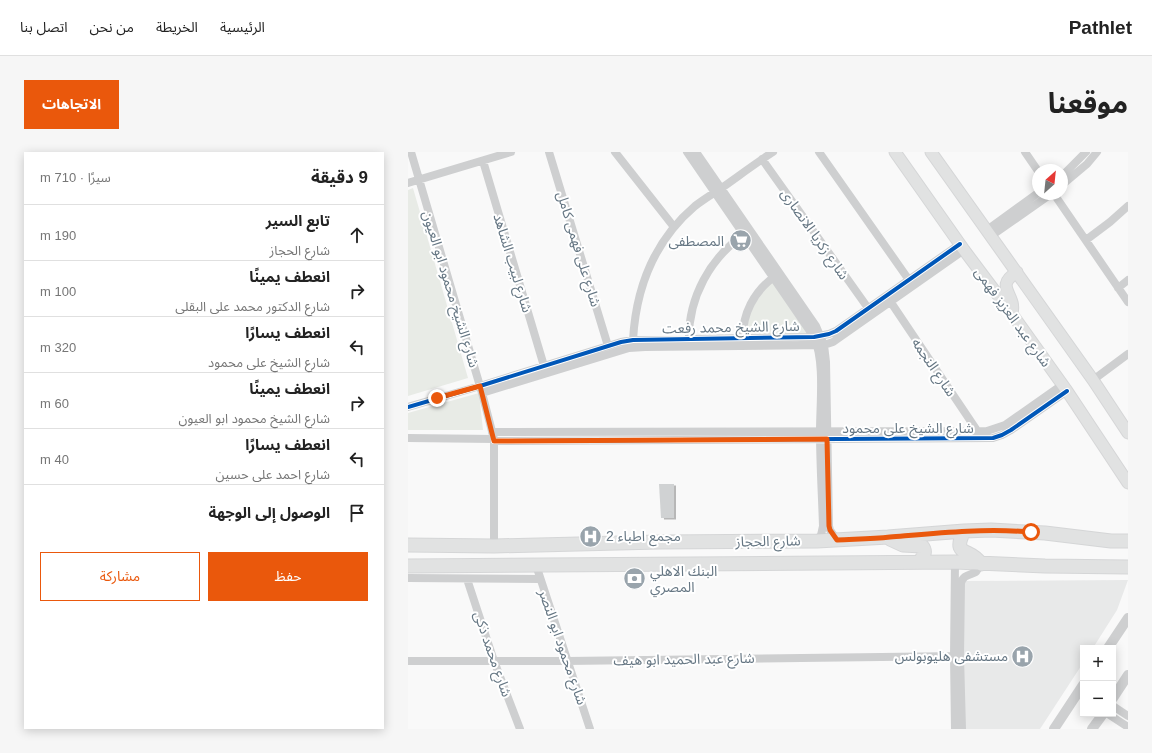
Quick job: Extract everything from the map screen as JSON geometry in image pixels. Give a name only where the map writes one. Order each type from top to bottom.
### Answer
[{"type":"main road","name":"شارع عبد العزيز فهمى","points":[[895,152],[962,247],[1012,314],[1128,483]]},
{"type":"main road","name":"شارع عبد العزيز فهمى","points":[[931,152],[1093,380],[1128,433]]},
{"type":"main road","points":[[1012,314],[1012,304],[1006,288],[1006,282],[1017,272]]},
{"type":"main road","points":[[964,531],[959,542],[960,548],[977,559],[980,564]]},
{"type":"main road","name":"شارع الحجاز","points":[[408,545],[494,546],[659,542],[817,541],[888,538],[964,531],[1018,531],[1111,541],[1128,541]]},
{"type":"main road","points":[[888,538],[898,544],[922,546],[925,549],[925,553],[920,562]]},
{"type":"main road","name":"شارع الحجاز","points":[[408,566],[955,562],[980,564],[1128,567]]},
{"type":"street","points":[[408,183],[511,152]]},
{"type":"street","name":"شارع على فهمى كامل","points":[[549,152],[608,346]]},
{"type":"street","points":[[615,152],[674,227]]},
{"type":"street","points":[[687,152],[718,190]]},
{"type":"street","points":[[696,152],[718,190],[819,341],[829,526],[837,540]]},
{"type":"street","points":[[633,340],[637,305],[641,288],[654,256],[674,227],[697,204],[773,152]]},
{"type":"street","points":[[819,152],[909,280]]},
{"type":"street","points":[[1025,152],[1033,164]]},
{"type":"street","points":[[1068,170],[1086,152]]},
{"type":"street","points":[[1068,180],[1087,164],[1097,152]]},
{"type":"street","name":"شارع الشيخ محمود ابو العيون","points":[[410,156],[419,180],[494,437],[494,546]]},
{"type":"street","name":"شارع زكريا الانصارى","points":[[762,160],[868,308]]},
{"type":"street","name":"شارع لبيب الشاهد","points":[[482,161],[544,366]]},
{"type":"street","points":[[989,233],[1032,198]]},
{"type":"street","points":[[989,233],[1041,200]]},
{"type":"street","points":[[1058,200],[1128,302]]},
{"type":"street","points":[[1086,240],[1128,206]]},
{"type":"street","points":[[689,343],[690,326],[695,299],[706,274],[723,252],[747,233]]},
{"type":"street","name":"شارع الشيخ محمد رفعت","points":[[819,341],[836,331],[909,280],[962,247]]},
{"type":"street","name":"شارع الشيخ محمد رفعت","points":[[481,389],[621,350],[637,347],[689,343],[833,342],[962,247]]},
{"type":"street","points":[[743,342],[743,328],[748,309],[758,291],[776,275]]},
{"type":"street","points":[[1118,288],[1128,280]]},
{"type":"street","name":"شارع النجمه","points":[[890,301],[978,432]]},
{"type":"street","name":"شارع الشيخ محمد رفعت","points":[[481,389],[544,366],[621,342],[633,340],[689,343]]},
{"type":"street","points":[[1093,380],[1128,354]]},
{"type":"street","name":"شارع الشيخ على محمود","points":[[408,438],[823,435],[978,432],[1006,426],[1064,388]]},
{"type":"street","name":"شارع الشيخ على محمود","points":[[823,435],[993,438],[1011,430],[1064,388]]},
{"type":"street","points":[[408,407],[481,389]]},
{"type":"street","points":[[817,541],[821,535],[823,526],[823,435]]},
{"type":"street","points":[[955,562],[957,656],[956,729]]},
{"type":"street","points":[[962,729],[957,656],[962,581],[966,576],[976,572],[980,567],[980,564]]},
{"type":"street","name":"شارع محمود ابو النصر","points":[[536,565],[590,729]]},
{"type":"street","points":[[408,578],[540,579]]},
{"type":"street","name":"شارع محمد ذكى","points":[[467,578],[494,661],[520,729]]},
{"type":"street","points":[[1111,645],[1123,632],[1128,618]]},
{"type":"street","name":"شارع عبد الحميد ابو هيف","points":[[408,661],[957,656]]},
{"type":"street","points":[[1116,693],[1128,675]]},
{"type":"street","points":[[1054,729],[1080,690]]},
{"type":"street","points":[[1116,708],[1128,716]]},
{"type":"street","points":[[1092,729],[1100,717]]},
{"type":"street","points":[[1113,717],[1128,727]]},
{"type":"shaded area","points":[[413,188],[468,378],[408,396],[408,190]]},
{"type":"shaded area","points":[[773,277],[814,337],[742,338],[745,318]]},
{"type":"shaded area","points":[[479,393],[483,430],[408,430],[408,413]]},
{"type":"shaded area","name":"مستشفى هليوبولس","points":[[1128,580],[1117,610],[1095,645],[1080,645],[1080,668],[1040,729],[964,729],[963,581]]},
{"type":"building","points":[[659,484],[674,484],[674,518],[661,518]]},
{"type":"cycle path","points":[[408,407],[621,342],[633,340],[814,337],[829,334],[836,331],[960,244]]},
{"type":"cycle path","points":[[494,441],[993,438],[1011,430],[1067,391]]},
{"type":"place","name":"المصطفى","points":[[740,241]]},
{"type":"place","name":"مجمع اطباء 2","points":[[591,536]]},
{"type":"place","name":"البنك الاهلي المصري","points":[[634,579]]},
{"type":"place","name":"مستشفى هليوبولس","points":[[1023,656]]},
{"type":"route","points":[[437,398],[480,386],[494,441],[827,439],[829,526],[832,534],[837,540],[888,538],[964,531],[991,530],[1031,532]]}]
